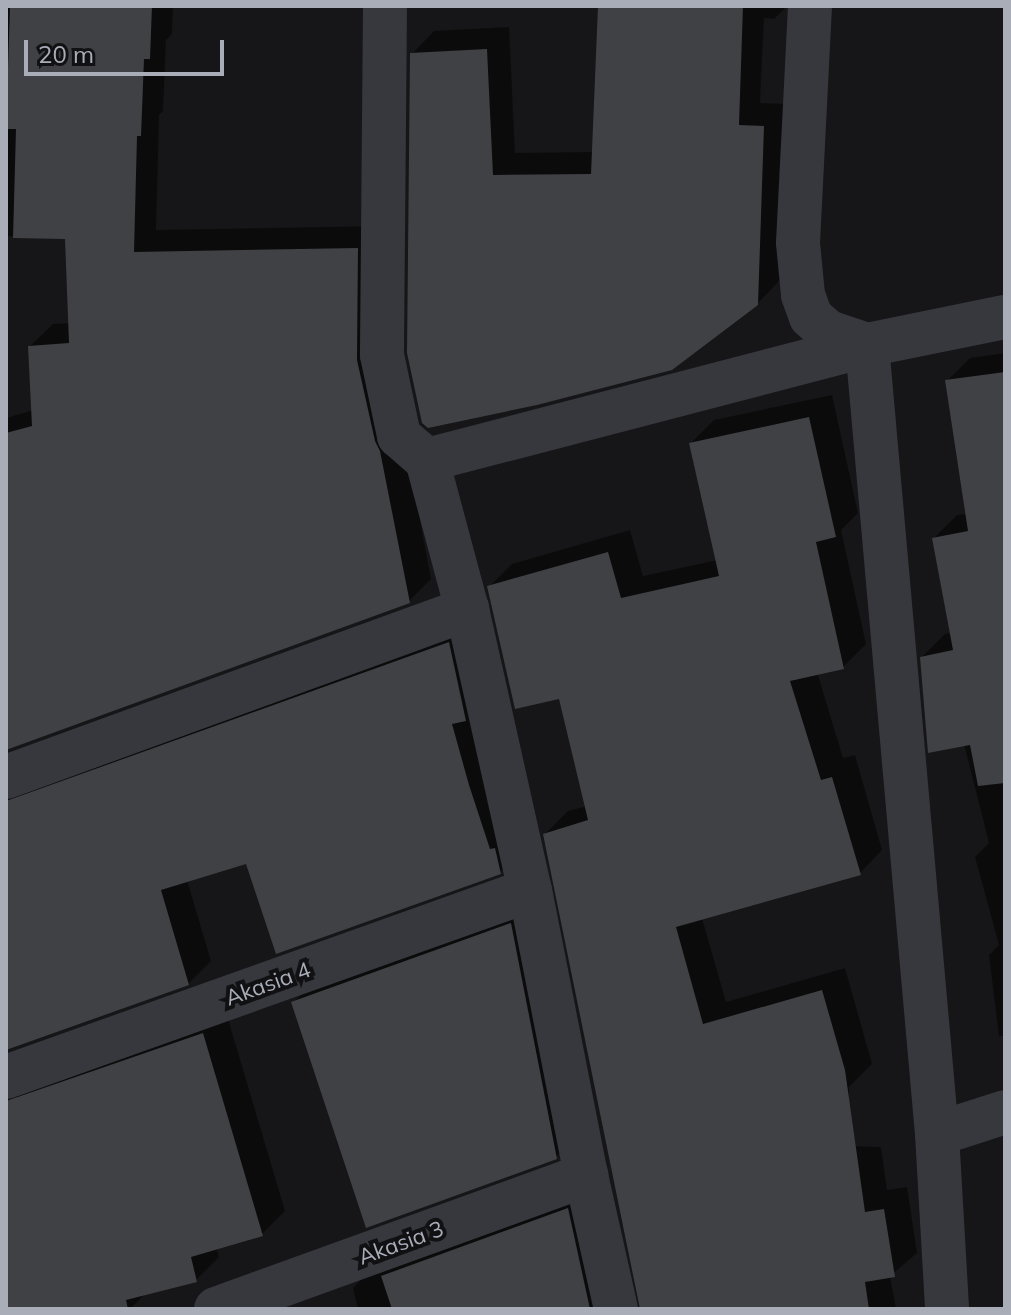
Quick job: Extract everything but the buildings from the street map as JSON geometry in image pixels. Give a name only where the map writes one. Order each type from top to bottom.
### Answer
[{"type":"street","points":[[385,6],[382,355],[399,436],[427,460],[467,609],[530,890],[586,1175],[616,1309]]},
{"type":"street","points":[[810,6],[798,243],[803,295],[811,317],[828,332],[867,345]]},
{"type":"street","points":[[427,460],[867,345],[1005,317]]},
{"type":"street","points":[[867,345],[937,1134],[947,1309]]},
{"type":"street","points":[[6,777],[467,609]]},
{"type":"street","name":"Akasia 4","points":[[6,1077],[530,890]]},
{"type":"street","points":[[937,1134],[1005,1112]]},
{"type":"street","name":"Akasia 3","points":[[216,1309],[297,1295],[586,1175]]}]
